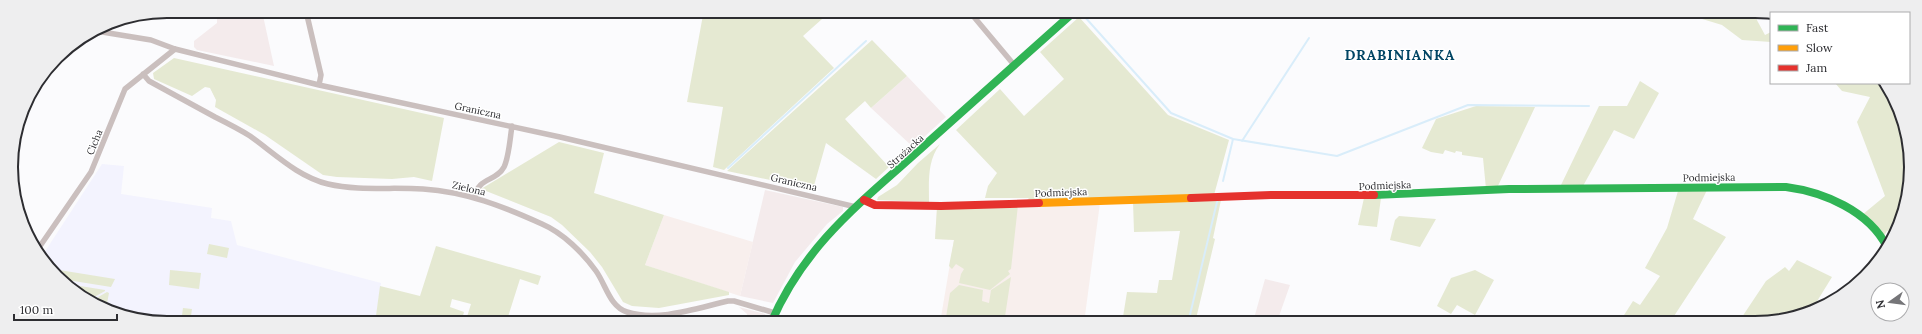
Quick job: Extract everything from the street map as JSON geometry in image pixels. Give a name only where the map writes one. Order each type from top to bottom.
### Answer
[{"type":"street","points":[[308,18],[321,75],[319,85]]},
{"type":"street","points":[[975,18],[1015,66]]},
{"type":"street","name":"Strażacka","points":[[774,316],[790,282],[813,250],[834,226],[1067,18]]},
{"type":"street","name":"Graniczna","points":[[104,32],[151,40],[175,49],[319,85],[512,126],[856,207]]},
{"type":"street","name":"Cicha","points":[[40,246],[91,172],[125,89],[175,49]]},
{"type":"street","name":"Zielona","points":[[143,74],[149,81],[249,135],[274,154],[309,177],[320,182],[340,186],[438,190],[475,197],[544,225],[562,236],[595,270],[613,302],[626,312],[651,315],[675,313],[728,301],[775,313]]},
{"type":"street","points":[[475,197],[476,189],[479,185],[499,173],[504,166],[512,126]]},
{"type":"street","name":"Podmiejska","points":[[864,200],[876,205],[941,206],[1271,195],[1356,196],[1452,193],[1515,188],[1780,186],[1794,187],[1806,191],[1851,210],[1876,228],[1884,242]]},
{"type":"shaded area","points":[[217,18],[264,18],[274,66],[197,50],[194,47],[194,41],[217,23]]},
{"type":"shaded area","points":[[907,76],[946,117],[913,147],[871,108]]},
{"type":"shaded area","points":[[102,164],[124,166],[121,194],[212,208],[211,218],[231,221],[237,245],[381,283],[376,316],[157,316],[128,311],[110,305],[92,296],[69,279],[45,252]]},
{"type":"shaded area","points":[[765,190],[843,207],[843,211],[827,224],[795,262],[773,303],[740,296]]},
{"type":"shaded area","points":[[1100,203],[1085,316],[941,316],[954,240],[935,239],[937,208]]},
{"type":"shaded area","points":[[664,215],[753,242],[740,296],[645,265]]},
{"type":"shaded area","points":[[1265,279],[1290,285],[1279,316],[1255,316]]},
{"type":"shaded area","points":[[739,307],[765,314],[766,316],[747,316]]},
{"type":"green space","points":[[702,18],[823,18],[803,36],[834,68],[724,170],[713,167],[723,107],[687,102]]},
{"type":"green space","points":[[1078,18],[1080,18],[1168,115],[1229,140],[1214,195],[1026,201],[1029,198],[985,198],[988,186],[997,173],[956,130],[1000,89],[1024,116],[1064,79],[1040,52]]},
{"type":"green space","points":[[1699,18],[1756,18],[1765,35],[1770,32],[1770,42],[1742,40],[1722,25]]},
{"type":"green space","points":[[872,40],[907,76],[871,108],[865,101],[845,119],[889,167],[876,179],[826,143],[813,189],[727,171]]},
{"type":"green space","points":[[174,58],[444,118],[432,181],[414,177],[392,179],[323,175],[265,135],[215,107],[216,100],[210,88],[205,87],[192,96],[154,79],[153,73]]},
{"type":"green space","points":[[1640,81],[1659,93],[1634,139],[1614,130],[1583,186],[1561,185],[1599,106],[1627,106]]},
{"type":"green space","points":[[1836,84],[1879,84],[1889,101],[1899,128],[1904,157],[1903,186],[1899,206],[1893,224],[1889,232],[1887,231],[1884,236],[1862,215],[1885,196],[1857,122],[1870,97],[1842,91]]},
{"type":"green space","points":[[1476,106],[1535,107],[1497,188],[1486,189],[1483,158],[1462,155],[1462,152],[1456,151],[1455,153],[1445,150],[1443,154],[1431,152],[1422,148],[1436,119]]},
{"type":"green space","points":[[559,142],[604,153],[594,193],[664,215],[645,265],[729,292],[729,295],[659,308],[632,306],[623,302],[602,267],[590,252],[562,225],[551,217],[481,189]]},
{"type":"green space","points":[[940,144],[933,157],[931,165],[929,179],[929,202],[877,200],[878,197],[897,185],[918,163]]},
{"type":"green space","points":[[1707,190],[1693,219],[1726,237],[1674,316],[1623,316],[1633,301],[1640,305],[1660,276],[1645,268],[1667,228],[1678,191]]},
{"type":"green space","points":[[1364,198],[1381,198],[1377,227],[1358,225]]},
{"type":"green space","points":[[1221,200],[1213,238],[1215,239],[1197,316],[1123,316],[1127,292],[1157,293],[1159,280],[1172,280],[1180,231],[1134,232],[1133,202]]},
{"type":"green space","points":[[1018,205],[1011,269],[1008,271],[1010,274],[990,290],[959,283],[964,269],[956,264],[952,269],[949,266],[954,240],[935,239],[937,208]]},
{"type":"green space","points":[[1399,216],[1436,219],[1420,247],[1390,240],[1395,220]]},
{"type":"green space","points":[[209,244],[229,248],[227,258],[207,254]]},
{"type":"green space","points":[[436,246],[541,276],[538,285],[520,279],[508,316],[467,316],[471,304],[452,299],[450,307],[464,312],[463,316],[376,316],[380,286],[420,296]]},
{"type":"green space","points":[[1797,260],[1832,277],[1816,303],[1812,305],[1794,311],[1774,315],[1743,316],[1766,281],[1785,267],[1789,271]]},
{"type":"green space","points":[[60,270],[115,279],[111,287],[71,281]]},
{"type":"green space","points":[[170,270],[201,273],[199,289],[169,285]]},
{"type":"green space","points":[[1475,270],[1494,280],[1475,315],[1457,305],[1451,314],[1437,306],[1451,278]]},
{"type":"green space","points":[[1011,277],[1005,316],[946,316],[950,293],[959,285],[983,290],[982,301],[989,303],[991,290]]},
{"type":"green space","points":[[77,285],[105,290],[94,297]]},
{"type":"green space","points":[[107,292],[109,293],[107,304],[96,298]]},
{"type":"green space","points":[[183,308],[192,309],[191,316],[182,316]]},
{"type":"waterway","points":[[1086,18],[1171,113],[1233,139]]},
{"type":"waterway","points":[[1242,141],[1309,38]]},
{"type":"waterway","points":[[728,168],[866,41]]},
{"type":"waterway","points":[[1223,181],[1233,139],[1337,156],[1468,105],[1589,106]]},
{"type":"waterway","points":[[1190,316],[1217,202]]},
{"type":"traffic: fast","points":[[774,316],[801,269],[838,224],[880,184],[1067,18]]},
{"type":"traffic: fast","points":[[1374,195],[1509,189],[1786,187],[1815,193],[1844,205],[1869,223],[1884,242]]},
{"type":"traffic: slow","points":[[1039,203],[1191,198]]},
{"type":"traffic: jam","points":[[1191,198],[1271,195],[1374,195]]},
{"type":"traffic: jam","points":[[864,200],[875,205],[941,206],[1039,203]]},
{"type":"district","name":"DRABINIANKA","points":[[1400,55]]}]
